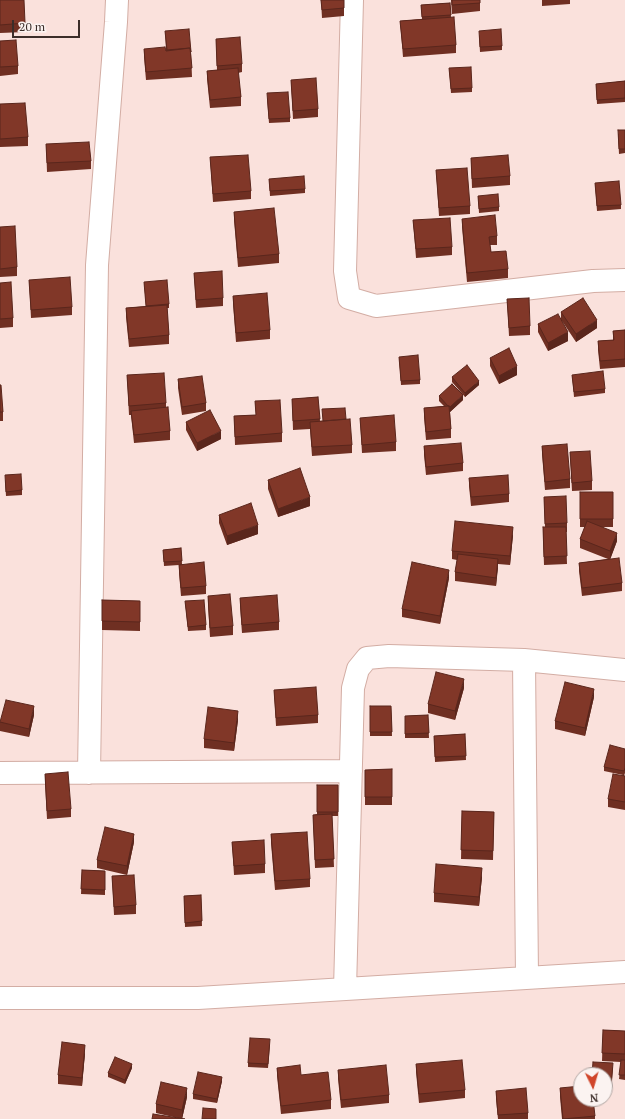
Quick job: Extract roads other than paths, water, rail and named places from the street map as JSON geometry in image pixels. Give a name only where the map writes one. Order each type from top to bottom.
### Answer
[{"type":"street","points":[[89,773],[97,265],[117,0]]},
{"type":"street","points":[[352,0],[345,271],[350,298],[376,306],[593,281],[625,280]]},
{"type":"street","points":[[345,989],[353,688],[358,669],[367,658],[389,656],[524,660],[625,670]]},
{"type":"street","points":[[524,660],[527,978]]},
{"type":"street","points":[[0,773],[351,770]]},
{"type":"street","points":[[0,998],[198,998],[625,972]]}]
